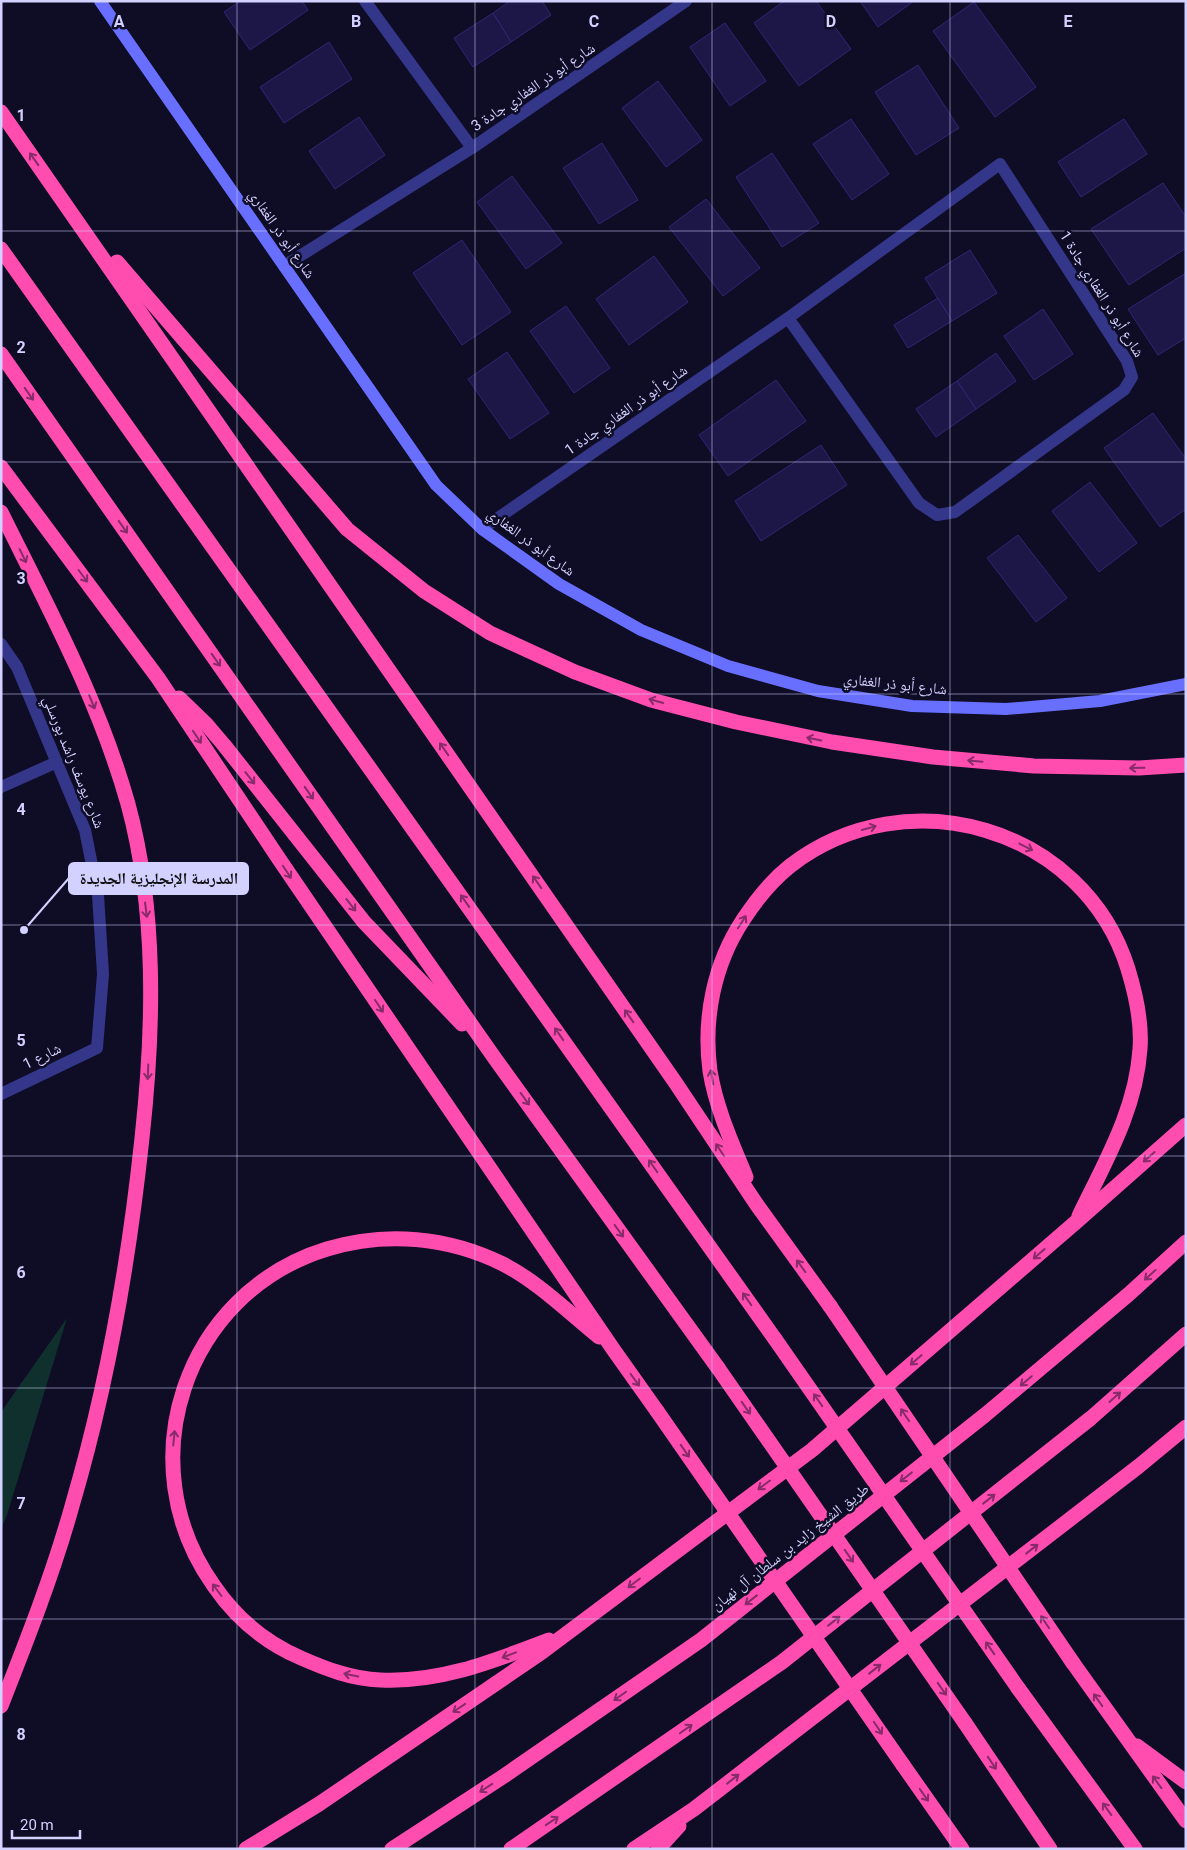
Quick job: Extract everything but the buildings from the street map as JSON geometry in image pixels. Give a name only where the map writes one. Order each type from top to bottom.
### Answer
[{"type":"highway","points":[[1,112],[675,1082],[757,1206],[830,1306],[1124,1737],[1186,1821]]},
{"type":"highway","points":[[63,199],[347,530],[424,591],[490,633],[575,672],[651,700],[736,722],[832,742],[933,756],[1034,766],[1139,768],[1186,765]]},
{"type":"highway","points":[[1,249],[775,1339],[1018,1688],[1136,1849]]},
{"type":"highway","points":[[1,354],[496,1060],[718,1368],[965,1723],[1050,1849]]},
{"type":"highway","points":[[1,467],[158,678],[284,868],[613,1349],[962,1849]]},
{"type":"highway","points":[[1,512],[89,694],[109,743],[128,805],[139,857],[147,917],[150,997],[147,1090],[139,1171],[129,1242],[96,1412],[72,1506],[50,1577],[1,1706]]},
{"type":"highway","points":[[158,678],[207,725],[224,745],[364,922],[496,1060]]},
{"type":"highway","points":[[757,1206],[722,1117],[710,1070],[708,1022],[711,1001],[715,981],[728,946],[736,930],[762,893],[790,866],[805,856],[838,838],[872,827],[914,821],[937,822],[954,823],[995,833],[1050,861],[1090,897],[1110,928],[1125,959],[1134,991],[1140,1030],[1135,1087],[1126,1117],[1076,1222]]},
{"type":"highway","points":[[246,1849],[319,1804],[571,1631],[812,1450],[1186,1125]]},
{"type":"highway","points":[[571,1631],[474,1668],[415,1679],[376,1680],[353,1676],[331,1671],[293,1655],[256,1632],[242,1619],[217,1591],[196,1558],[184,1528],[175,1490],[173,1470],[175,1425],[184,1389],[195,1362],[216,1326],[239,1300],[262,1280],[300,1258],[361,1241],[381,1238],[425,1240],[462,1248],[485,1256],[505,1266],[541,1289],[613,1349]]},
{"type":"highway","name":"طريق الشيخ زايد بن سلطان آل نهيان","points":[[392,1849],[504,1776],[701,1640],[986,1415],[1129,1294],[1186,1242]]},
{"type":"highway","points":[[511,1849],[782,1662],[1092,1418],[1186,1334]]},
{"type":"highway","points":[[634,1849],[694,1809],[1139,1466],[1186,1427]]},
{"type":"highway","points":[[1139,1466],[1186,1441]]},
{"type":"highway","points":[[1124,1737],[1186,1782]]},
{"type":"highway","points":[[262,1849],[319,1804]]},
{"type":"highway","points":[[658,1849],[694,1809]]},
{"type":"highway","points":[[946,1825],[957,1849]]},
{"type":"street","name":"شارع أبو ذر الغفاري","points":[[100,1],[436,485],[482,529],[558,584],[641,630],[728,666],[818,691],[912,706],[1006,709],[1100,701],[1186,684]]},
{"type":"street","name":"شارع أبو ذر الغفاري جادة 3","points":[[366,1],[472,148]]},
{"type":"street","name":"شارع أبو ذر الغفاري جادة 3","points":[[284,266],[472,148],[686,1]]},
{"type":"street","name":"شارع أبو ذر الغفاري جادة 1","points":[[482,529],[788,318],[1000,164],[1127,361],[1132,377],[1124,390],[955,512],[937,515],[919,503],[788,318]]},
{"type":"street","name":"شارع يوسف راشد بورسلي","points":[[1,644],[17,668],[86,830],[98,894],[103,974],[97,1048]]},
{"type":"street","points":[[1,787],[58,762]]},
{"type":"street","name":"شارع 1","points":[[1,1094],[97,1048]]},
{"type":"green space","points":[[67,1318],[7,1515],[1,1529],[1,1412]]},
{"type":"place","name":"المدرسة الإنجليزية الجديدة","points":[[24,930]]}]
